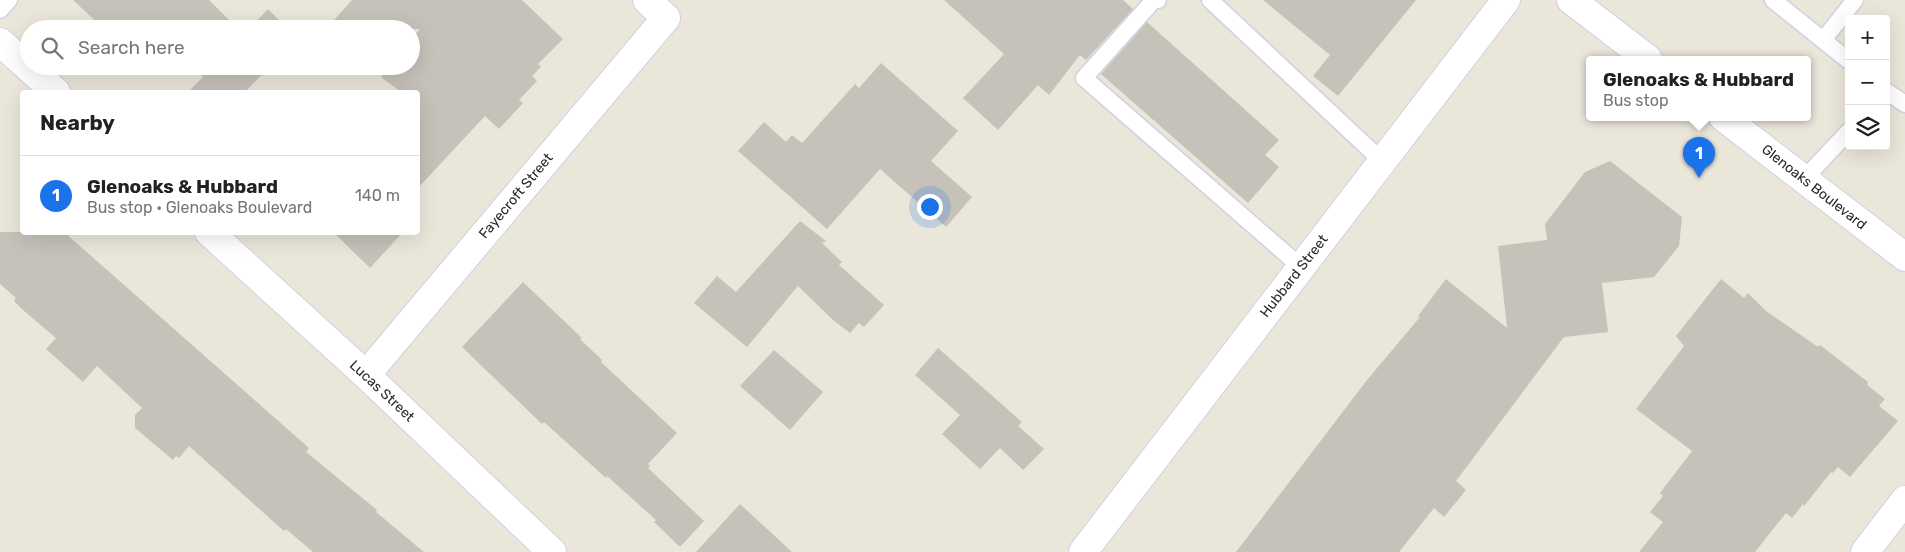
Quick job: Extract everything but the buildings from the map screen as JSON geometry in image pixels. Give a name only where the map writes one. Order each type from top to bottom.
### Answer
[{"type":"street","name":"Hubbard Street","points":[[1083,552],[1506,0]]},
{"type":"street","points":[[1571,0],[1644,56]]},
{"type":"street","name":"Fayecroft Street","points":[[366,375],[656,9]]},
{"type":"street","points":[[0,42],[20,60]]},
{"type":"street","points":[[37,75],[54,90]]},
{"type":"street","name":"Glenoaks Boulevard","points":[[1728,121],[1905,257]]},
{"type":"street","name":"Lucas Street","points":[[212,235],[366,375],[552,552]]},
{"type":"street","points":[[1865,552],[1905,500]]},
{"type":"lane","points":[[0,10],[9,0]]},
{"type":"lane","points":[[1158,0],[1154,0],[1084,78],[1301,267]]},
{"type":"lane","points":[[1210,0],[1382,161]]},
{"type":"lane","points":[[1773,0],[1845,57]]},
{"type":"lane","points":[[1823,40],[1855,0]]},
{"type":"lane","points":[[1890,94],[1905,104]]},
{"type":"lane","points":[[1804,179],[1845,135]]},
{"type":"place","name":"Glenoaks & Hubbard","points":[[1699,178]]}]
